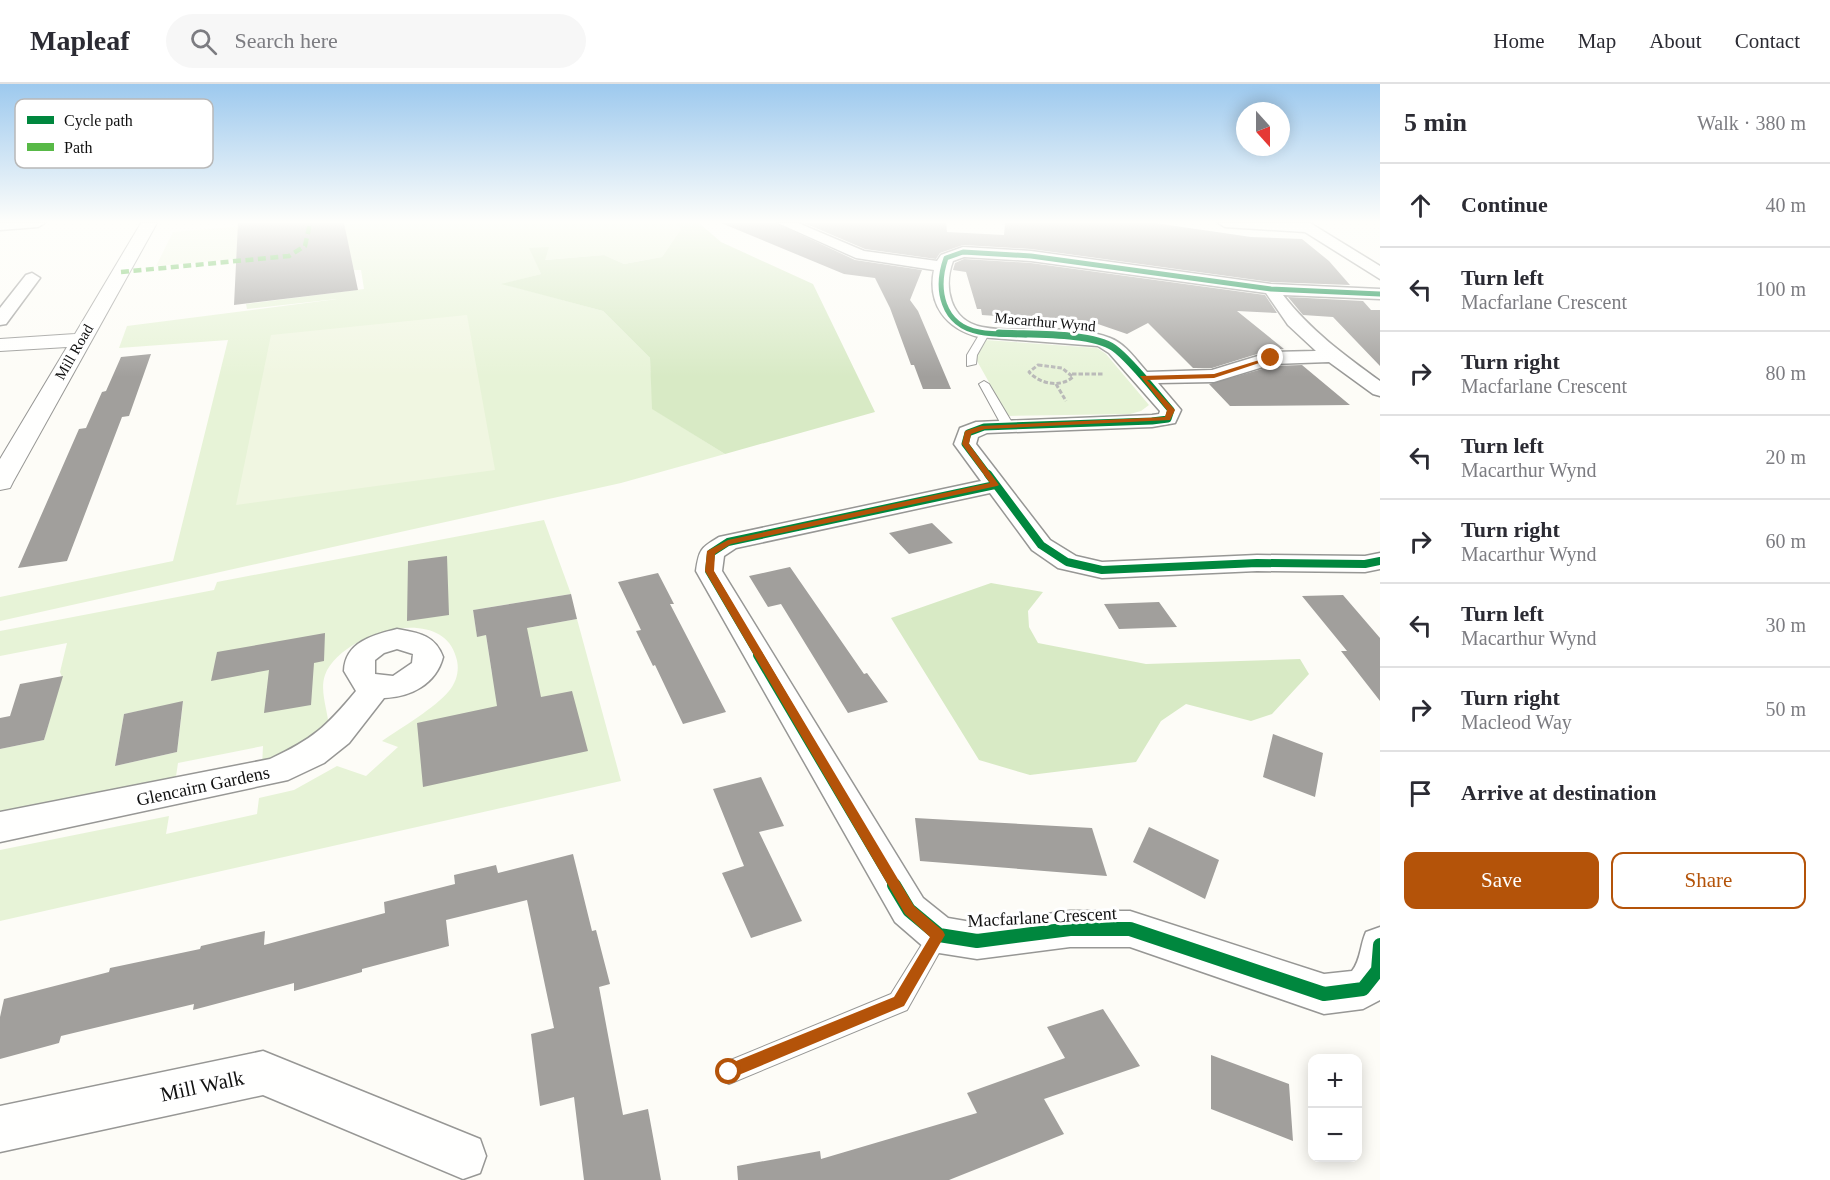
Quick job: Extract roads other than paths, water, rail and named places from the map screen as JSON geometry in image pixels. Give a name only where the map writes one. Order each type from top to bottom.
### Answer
[{"type":"street","name":"Mill Road","points":[[0,482],[119,274]]},
{"type":"street","name":"Macarthur Wynd","points":[[941,274],[938,293],[954,321],[965,328],[985,332],[1087,338],[1104,342],[1116,349],[1171,410],[1168,419],[984,427],[968,433],[965,444],[1041,545],[1067,562],[1102,570],[1257,563],[1375,568]]},
{"type":"street","points":[[1163,274],[1271,289],[1380,294]]},
{"type":"street","points":[[0,320],[32,279]]},
{"type":"street","points":[[1271,289],[1294,321],[1333,356],[1380,390]]},
{"type":"street","points":[[0,345],[81,340]]},
{"type":"street","points":[[1142,378],[1214,376],[1271,358],[1333,356]]},
{"type":"street","points":[[939,935],[909,910],[903,900],[709,571],[711,553],[728,542],[995,485]]},
{"type":"street","name":"Glencairn Gardens","points":[[0,827],[276,771],[312,754],[338,734],[376,687]]},
{"type":"street","name":"Macfarlane Crescent","points":[[939,935],[977,941],[1070,930],[1130,929],[1324,994],[1363,989],[1378,970],[1380,945]]},
{"type":"street","name":"Mill Walk","points":[[0,1129],[263,1073],[463,1156]]},
{"type":"lane","points":[[971,364],[972,355],[985,332]]},
{"type":"lane","points":[[984,384],[1008,426]]},
{"type":"lane","points":[[729,1072],[899,1002],[939,935]]}]
